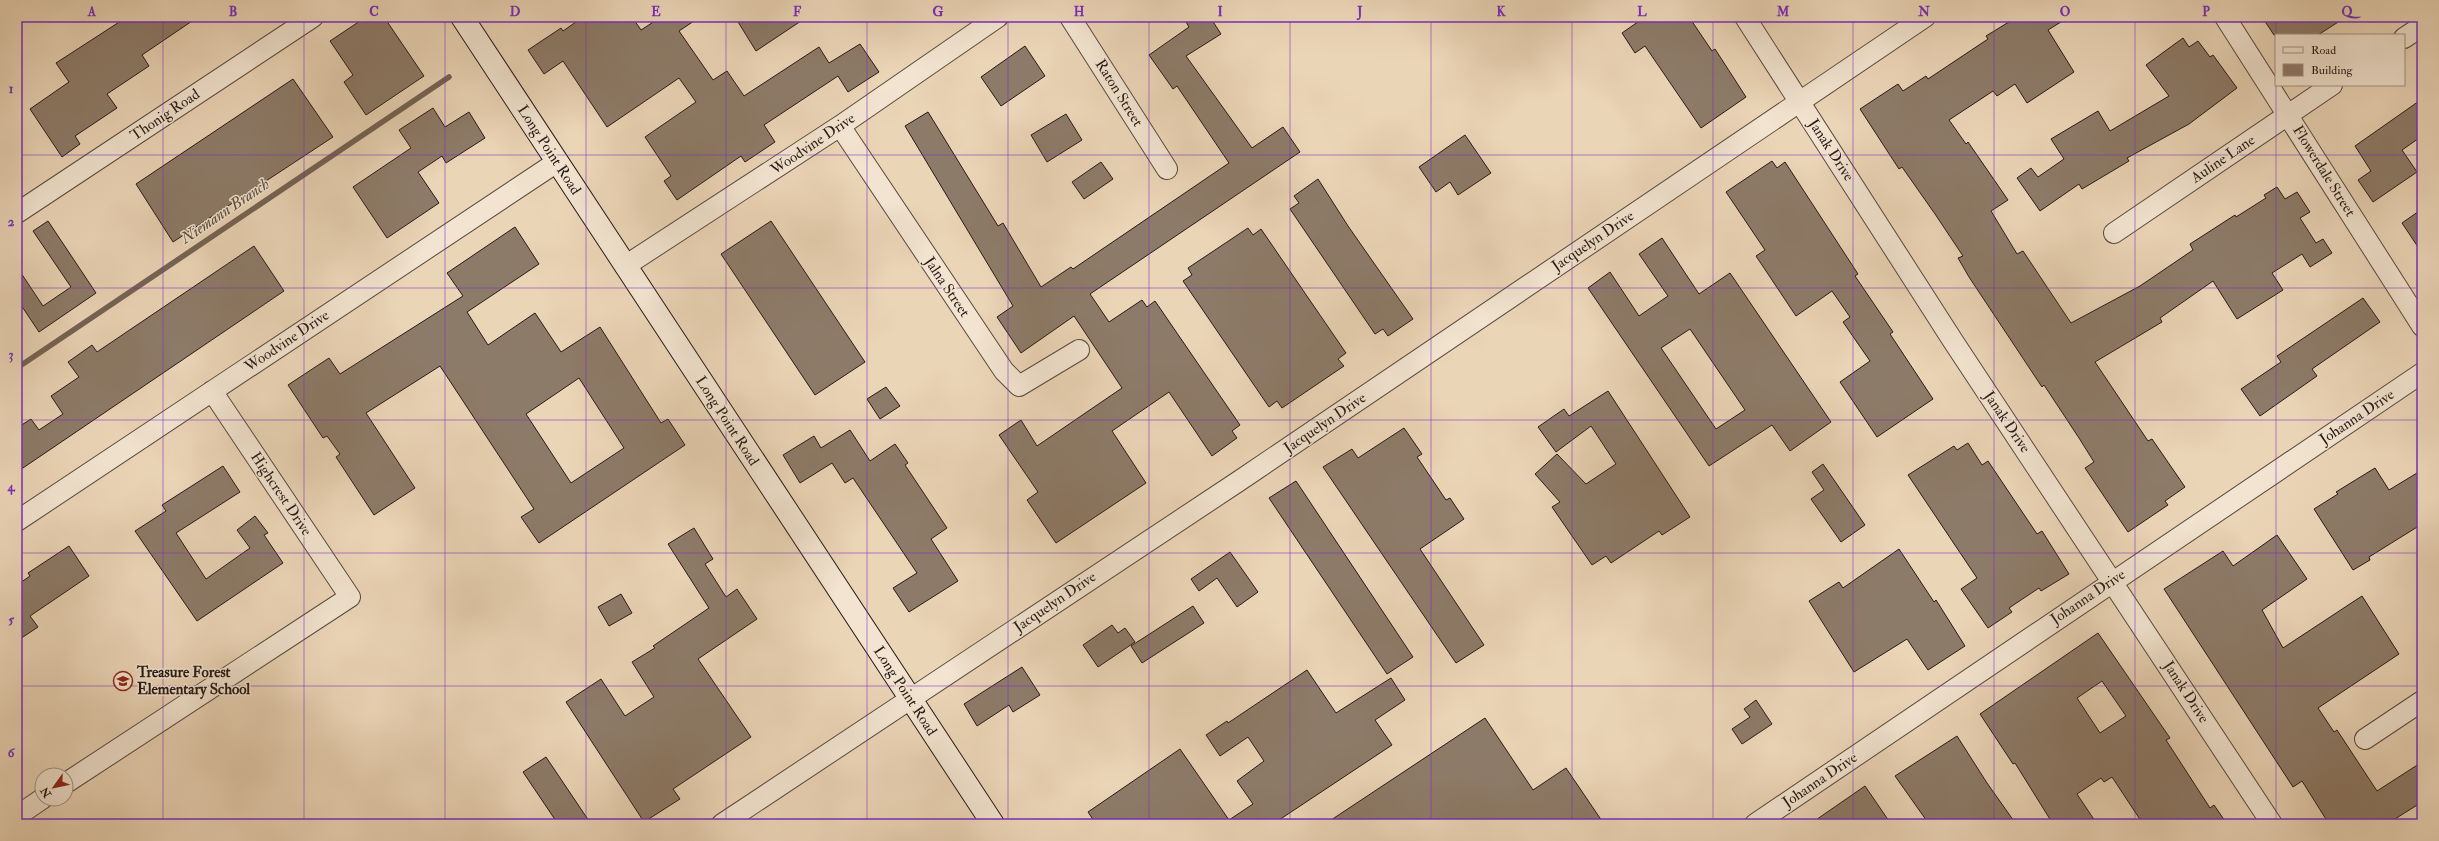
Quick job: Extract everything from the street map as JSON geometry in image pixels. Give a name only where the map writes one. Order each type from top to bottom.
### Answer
[{"type":"main road","name":"Long Point Road","points":[[462,17],[993,824]]},
{"type":"street","name":"Thonig Road","points":[[17,213],[313,17]]},
{"type":"street","name":"Woodvine Drive","points":[[626,266],[840,126],[998,17]]},
{"type":"street","name":"Raton Street","points":[[1070,17],[1167,169]]},
{"type":"street","name":"Janak Drive","points":[[1745,17],[1953,341],[2272,824]]},
{"type":"street","name":"Jacquelyn Drive","points":[[722,824],[1390,379],[1925,17]]},
{"type":"street","name":"Flowerdale Street","points":[[2225,17],[2422,326]]},
{"type":"street","points":[[2405,37],[2422,26]]},
{"type":"street","name":"Auline Lane","points":[[2114,233],[2287,114],[2330,86]]},
{"type":"street","name":"Jalna Street","points":[[840,126],[1004,371],[1019,386],[1078,350]]},
{"type":"street","name":"Woodvine Drive","points":[[17,521],[557,162]]},
{"type":"street","name":"Johanna Drive","points":[[1755,824],[2112,580],[2422,373]]},
{"type":"street","name":"Highcrest Drive","points":[[74,778],[350,597],[212,391]]},
{"type":"street","points":[[2365,740],[2422,701]]},
{"type":"street","points":[[17,816],[34,804]]},
{"type":"building","points":[[127,17],[198,17],[142,55],[149,66],[107,94],[117,108],[75,136],[80,144],[62,157],[30,109],[69,82],[56,63]]},
{"type":"building","points":[[366,17],[384,17],[424,76],[366,115],[344,82],[353,75],[330,41]]},
{"type":"building","points":[[583,17],[632,17],[641,30],[661,17],[700,17],[679,31],[713,80],[727,71],[744,96],[819,47],[829,63],[860,44],[879,72],[848,92],[838,76],[764,125],[775,142],[745,162],[741,156],[677,200],[664,181],[671,176],[645,137],[696,102],[679,78],[607,127],[563,61],[544,74],[528,50],[561,28],[563,31]]},
{"type":"building","points":[[735,17],[807,17],[756,51]]},
{"type":"building","points":[[1183,17],[1210,17],[1221,34],[1186,56],[1252,148],[1283,127],[1300,152],[1090,294],[1109,322],[1142,300],[1147,307],[1155,301],[1240,425],[1232,431],[1237,438],[1212,456],[1169,392],[1112,431],[1146,483],[1056,543],[1027,500],[1038,492],[999,435],[1021,420],[1037,446],[1122,388],[1074,316],[1021,353],[997,317],[1013,306],[905,126],[928,112],[998,226],[1003,223],[1041,287],[1071,267],[1073,269],[1229,163],[1177,86],[1173,89],[1149,55],[1189,27]]},
{"type":"building","points":[[1645,17],[1689,17],[1712,51],[1715,49],[1746,97],[1701,128],[1645,46],[1635,53],[1622,33]]},
{"type":"building","points":[[2017,17],[2069,17],[2048,30],[2074,72],[2027,103],[2015,84],[1997,96],[1993,91],[1949,120],[1966,144],[1968,142],[2008,200],[1991,211],[2017,254],[2023,251],[2071,323],[2140,286],[2193,250],[2190,244],[2235,215],[2236,217],[2266,198],[2264,195],[2277,187],[2285,199],[2297,192],[2310,212],[2300,218],[2316,243],[2323,239],[2332,253],[2310,267],[2302,254],[2272,273],[2283,290],[2237,319],[2213,281],[2160,318],[2162,322],[2095,362],[2148,441],[2152,439],[2185,487],[2165,501],[2168,505],[2128,532],[2085,468],[2094,462],[2079,438],[2044,385],[2042,387],[1969,277],[1958,258],[1963,256],[1902,167],[1899,169],[1860,109],[1898,84],[1903,91],[1926,76],[1928,79],[1988,39],[1986,36]]},
{"type":"building","points":[[2262,17],[2346,17],[2320,34],[2274,35]]},
{"type":"building","points":[[2183,38],[2189,47],[2198,41],[2210,57],[2213,55],[2237,88],[2189,124],[2127,158],[2129,161],[2082,189],[2079,184],[2040,211],[2017,178],[2031,168],[2038,177],[2064,159],[2051,139],[2098,111],[2110,131],[2169,96],[2146,65]]},
{"type":"building","points":[[1025,46],[1045,76],[1001,106],[981,77]]},
{"type":"building","points":[[293,79],[333,137],[173,242],[136,184]]},
{"type":"building","points":[[2422,99],[2422,136],[2402,150],[2417,172],[2373,202],[2358,180],[2371,171],[2355,146]]},
{"type":"building","points":[[433,108],[445,127],[469,112],[485,138],[446,163],[442,156],[418,172],[439,203],[387,238],[353,187],[411,148],[399,130]]},
{"type":"building","points":[[1066,114],[1082,140],[1047,162],[1031,135]]},
{"type":"building","points":[[1465,135],[1491,173],[1458,195],[1450,182],[1436,192],[1419,167]]},
{"type":"building","points":[[1772,161],[1777,168],[1785,162],[1858,274],[1855,276],[1893,332],[1890,334],[1933,399],[1877,437],[1840,382],[1870,361],[1843,322],[1850,317],[1832,291],[1796,316],[1756,256],[1765,250],[1726,192]]},
{"type":"building","points":[[1101,162],[1113,179],[1084,199],[1072,182]]},
{"type":"building","points":[[1318,179],[1348,226],[1413,319],[1388,336],[1383,329],[1375,334],[1290,209],[1299,203],[1294,196]]},
{"type":"building","points":[[2422,209],[2422,253],[2402,223]]},
{"type":"building","points":[[48,221],[96,293],[39,332],[17,299],[17,267],[43,306],[71,287],[33,231]]},
{"type":"building","points":[[771,221],[865,362],[815,395],[721,254]]},
{"type":"building","points":[[515,227],[539,264],[467,312],[488,345],[535,313],[561,352],[600,327],[661,423],[668,419],[685,445],[539,543],[521,517],[534,509],[440,366],[366,413],[415,488],[374,515],[336,457],[340,454],[327,436],[323,438],[288,385],[329,358],[340,374],[463,296],[447,273]],"holes":[[[579,378],[624,448],[571,483],[526,414]]]},
{"type":"building","points":[[1248,228],[1253,235],[1261,229],[1346,353],[1338,359],[1344,366],[1282,408],[1277,401],[1269,407],[1183,281],[1192,275],[1188,268]]},
{"type":"building","points":[[1662,238],[1699,294],[1730,273],[1831,422],[1790,451],[1772,425],[1709,466],[1588,288],[1610,272],[1639,316],[1668,296],[1639,254]],"holes":[[[1690,329],[1745,410],[1716,429],[1661,348]]]},
{"type":"building","points":[[254,246],[284,291],[17,472],[17,428],[31,419],[39,430],[63,414],[51,396],[79,377],[68,362],[92,345],[97,352]]},
{"type":"building","points":[[2363,298],[2380,322],[2312,369],[2317,376],[2260,416],[2241,389],[2281,362],[2277,356]]},
{"type":"building","points":[[886,387],[900,406],[880,419],[867,399]]},
{"type":"building","points":[[1608,391],[1690,517],[1662,535],[1659,531],[1611,563],[1606,556],[1592,565],[1552,507],[1560,502],[1535,474],[1557,454],[1586,484],[1616,464],[1591,426],[1556,452],[1538,427],[1564,409],[1569,416]]},
{"type":"building","points":[[1404,428],[1422,454],[1417,457],[1446,500],[1450,498],[1464,519],[1420,549],[1484,645],[1456,663],[1323,467],[1352,449],[1358,458]]},
{"type":"building","points":[[850,430],[870,461],[895,444],[908,463],[905,465],[947,528],[931,539],[958,581],[909,612],[893,588],[917,573],[853,478],[845,483],[832,463],[800,483],[783,455],[814,436],[821,448]]},
{"type":"building","points":[[1968,443],[1982,465],[1988,461],[2037,534],[2042,531],[2069,574],[2041,591],[2039,588],[2009,608],[2012,612],[1988,628],[1961,589],[1977,578],[1908,475],[1954,446],[1957,450]]},
{"type":"building","points":[[1823,464],[1865,525],[1841,542],[1811,499],[1824,490],[1812,472]]},
{"type":"building","points":[[223,466],[240,492],[176,533],[206,579],[250,548],[237,530],[255,516],[268,533],[264,535],[283,563],[197,621],[135,531],[166,511],[162,505]]},
{"type":"building","points":[[2375,468],[2389,490],[2422,470],[2422,524],[2369,557],[2370,560],[2353,570],[2314,509],[2338,494],[2336,492]]},
{"type":"building","points":[[1296,481],[1413,657],[1387,674],[1269,498]]},
{"type":"building","points":[[694,528],[713,559],[705,564],[726,597],[737,589],[757,619],[698,659],[751,737],[673,789],[680,799],[644,822],[566,702],[601,679],[625,716],[654,697],[632,662],[655,648],[653,646],[709,608],[668,544]]},
{"type":"building","points":[[2277,535],[2307,579],[2262,610],[2283,648],[2362,596],[2399,654],[2318,708],[2334,732],[2337,730],[2377,791],[2422,762],[2422,802],[2387,824],[2329,824],[2302,781],[2293,787],[2164,589],[2223,551],[2233,566]]},
{"type":"building","points":[[69,546],[89,576],[30,616],[38,627],[17,641],[17,585],[30,576],[28,573]]},
{"type":"building","points":[[1899,549],[1934,602],[1936,600],[1965,646],[1928,670],[1907,639],[1854,672],[1809,601],[1839,582],[1843,588]]},
{"type":"building","points":[[1230,552],[1258,592],[1237,607],[1217,578],[1199,591],[1191,579]]},
{"type":"building","points":[[621,594],[632,613],[609,626],[598,607]]},
{"type":"building","points":[[1193,606],[1204,623],[1142,663],[1131,646]]},
{"type":"building","points":[[1112,625],[1118,633],[1125,628],[1135,642],[1098,667],[1083,645]]},
{"type":"building","points":[[2098,633],[2170,738],[2166,740],[2210,808],[2214,805],[2227,824],[2143,824],[2112,777],[2104,782],[2101,778],[2077,794],[2097,824],[2053,824],[2015,763],[2013,764],[1980,714]],"holes":[[[2102,681],[2126,716],[2100,733],[2077,698]]]},
{"type":"building","points":[[1022,667],[1040,695],[1013,712],[1009,705],[977,726],[964,704]]},
{"type":"building","points":[[1307,670],[1336,713],[1391,678],[1405,700],[1375,720],[1392,745],[1273,824],[1096,824],[1088,812],[1180,749],[1229,820],[1253,804],[1237,781],[1264,761],[1248,737],[1220,756],[1206,735],[1227,721],[1228,723]]},
{"type":"building","points":[[1756,700],[1772,724],[1742,744],[1732,729],[1750,717],[1744,709]]},
{"type":"building","points":[[1485,718],[1533,790],[1566,768],[1604,824],[1325,824]]},
{"type":"building","points":[[1957,736],[1987,783],[2016,824],[1929,824],[1895,776]]},
{"type":"building","points":[[546,757],[591,824],[558,824],[523,772]]},
{"type":"building","points":[[1865,786],[1891,824],[1810,824]]},
{"type":"waterway","name":"Niemann Branch","points":[[17,368],[449,77]]},
{"type":"place","name":"Treasure Forest Elementary School","points":[[123,681]]}]
